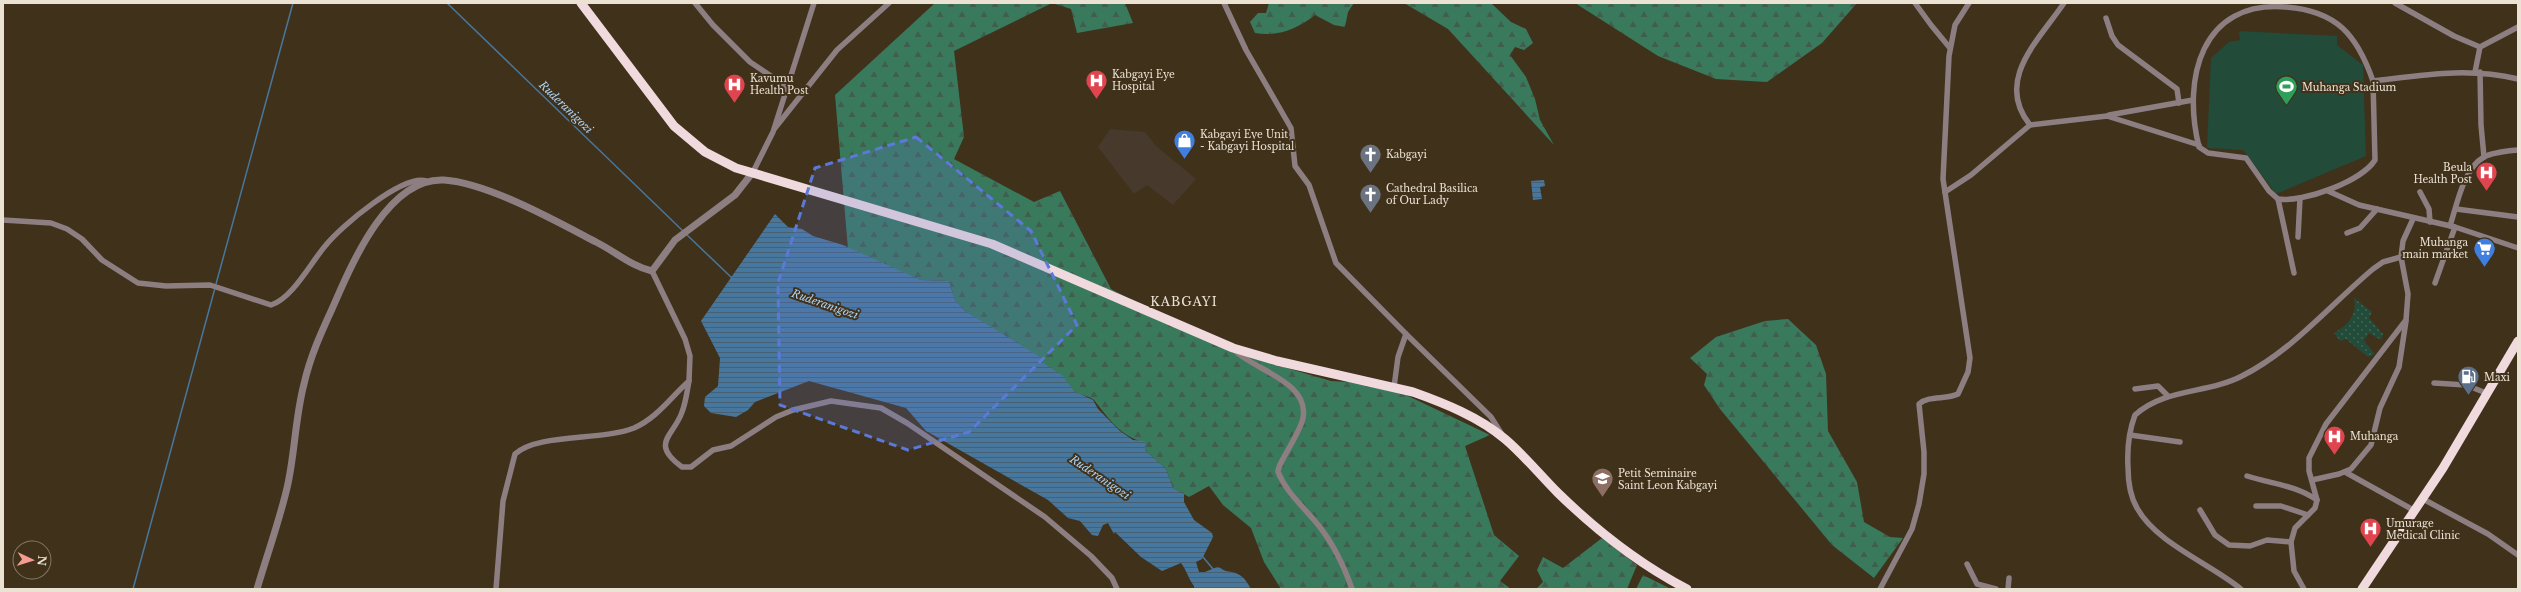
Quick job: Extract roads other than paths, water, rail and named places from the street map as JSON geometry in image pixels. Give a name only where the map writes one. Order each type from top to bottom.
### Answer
[{"type":"highway","points":[[581,3],[664,114],[688,140],[717,159],[753,172],[992,244],[1233,348],[1283,363],[1394,387],[1434,400],[1484,424],[1504,439],[1607,537],[1642,563],[1687,589]]},
{"type":"highway","points":[[2362,589],[2423,499],[2518,341]]},
{"type":"street","points":[[704,3],[697,5],[750,62],[786,86]]},
{"type":"street","points":[[652,271],[675,240],[735,194],[753,172],[773,132],[786,86],[814,3]]},
{"type":"street","points":[[773,132],[837,50],[889,3]]},
{"type":"street","points":[[1224,3],[1246,50],[1291,128],[1295,166],[1309,185],[1336,263],[1491,418],[1504,439]]},
{"type":"street","points":[[1915,3],[1930,25],[1950,48]]},
{"type":"street","points":[[1880,589],[1882,582],[1912,529],[1919,504],[1924,474],[1924,452],[1919,404],[1931,399],[1952,397],[1958,394],[1970,365],[1966,325],[1943,179],[1950,48],[1955,25],[1969,3]]},
{"type":"street","points":[[2030,125],[2019,108],[2019,73],[2027,54],[2064,3]]},
{"type":"street","points":[[2395,3],[2454,36],[2480,47]]},
{"type":"street","points":[[2278,199],[2300,198],[2328,191],[2357,175],[2375,160],[2373,81],[2358,48],[2335,20],[2305,9],[2258,6],[2238,13],[2220,26],[2207,41],[2197,66],[2193,100],[2199,145],[2203,152],[2246,158],[2269,191],[2278,199],[2294,273]]},
{"type":"street","points":[[2106,18],[2112,36],[2118,45],[2177,89],[2179,103]]},
{"type":"street","points":[[2480,47],[2518,27]]},
{"type":"street","points":[[2480,47],[2478,72],[2484,157]]},
{"type":"street","points":[[2373,81],[2445,72],[2478,72],[2518,79]]},
{"type":"street","points":[[1945,192],[1971,176],[2030,125],[2107,116],[2193,100]]},
{"type":"street","points":[[2107,116],[2199,145]]},
{"type":"street","points":[[2435,283],[2456,209],[2468,177],[2484,157],[2518,150]]},
{"type":"street","points":[[3,220],[51,224],[67,229],[79,236],[102,260],[138,282],[166,286],[210,285],[271,305],[277,303],[294,285],[325,245],[361,212],[392,191],[416,182],[452,182],[504,198],[596,241],[639,268],[652,271]]},
{"type":"street","points":[[257,589],[287,488],[303,386],[321,332],[350,268],[383,216],[404,194],[429,182]]},
{"type":"street","points":[[2328,191],[2344,199],[2377,210],[2452,227],[2518,248]]},
{"type":"street","points":[[2420,192],[2429,209],[2430,222]]},
{"type":"street","points":[[2298,237],[2300,198]]},
{"type":"street","points":[[2456,209],[2518,217]]},
{"type":"street","points":[[2347,233],[2360,228],[2377,210]]},
{"type":"street","points":[[2312,480],[2345,472],[2360,461],[2374,438],[2380,408],[2396,377],[2399,367],[2408,294],[2401,257],[2403,241],[2413,219]]},
{"type":"street","points":[[2241,589],[2217,570],[2165,537],[2140,513],[2130,486],[2128,456],[2130,435],[2135,415],[2150,403],[2168,396],[2222,385],[2254,370],[2307,329],[2373,269],[2383,262],[2401,257]]},
{"type":"street","points":[[652,271],[685,339],[690,356],[689,381],[682,412],[665,442],[668,452],[682,467],[691,467],[713,450],[731,446],[776,417],[792,410],[831,401],[881,408],[898,417],[1045,517],[1091,556],[1112,578],[1117,589]]},
{"type":"street","points":[[2304,589],[2294,571],[2291,542],[2295,528],[2315,508],[2317,500],[2309,471],[2309,458],[2317,439],[2373,361],[2406,320]]},
{"type":"street","points":[[1394,387],[1398,357],[1406,334]]},
{"type":"street","points":[[1233,348],[1242,357],[1273,374],[1300,399],[1304,410],[1303,418],[1291,448],[1280,463],[1278,472],[1297,502],[1319,525],[1335,549],[1352,589]]},
{"type":"street","points":[[496,589],[503,501],[515,454],[531,444],[608,435],[632,428],[657,413],[689,381]]},
{"type":"street","points":[[2434,383],[2466,385],[2486,393]]},
{"type":"street","points":[[2135,389],[2158,386],[2168,396]]},
{"type":"street","points":[[2130,435],[2180,442]]},
{"type":"street","points":[[2345,472],[2415,511]]},
{"type":"street","points":[[2247,476],[2302,490],[2317,500]]},
{"type":"street","points":[[2423,499],[2488,534],[2518,555]]},
{"type":"street","points":[[2256,506],[2281,506],[2308,515]]},
{"type":"street","points":[[2200,510],[2215,535],[2229,545],[2250,546],[2267,540],[2291,542]]},
{"type":"street","points":[[1967,564],[1977,584],[1996,589]]},
{"type":"street","points":[[2008,589],[2009,578]]},
{"type":"water","points":[[1544,180],[1545,186],[1540,187],[1542,199],[1533,200],[1531,181]]},
{"type":"water","points":[[775,214],[788,227],[802,229],[813,236],[843,245],[921,280],[949,281],[955,300],[965,311],[1040,357],[1042,362],[1062,375],[1074,391],[1093,400],[1098,409],[1120,431],[1133,440],[1145,441],[1145,450],[1166,469],[1173,488],[1184,494],[1184,502],[1194,520],[1212,533],[1213,537],[1202,559],[1196,562],[1199,572],[1205,572],[1220,567],[1225,571],[1241,576],[1251,589],[1194,589],[1194,586],[1181,563],[1162,571],[1141,557],[1115,532],[1114,534],[1108,523],[1103,525],[1098,536],[1092,535],[1080,521],[1068,518],[1048,500],[926,431],[906,408],[809,381],[755,402],[748,410],[736,417],[711,413],[704,406],[705,397],[718,386],[720,358],[701,321]]},
{"type":"waterway","points":[[216,284],[293,3]]},
{"type":"waterway","name":"Ruderanigozi","points":[[447,3],[683,231]]},
{"type":"waterway","name":"Ruderanigozi","points":[[687,235],[732,278]]},
{"type":"waterway","points":[[133,589],[215,288]]},
{"type":"waterway","name":"Ruderanigozi","points":[[1203,557],[1213,569]]},
{"type":"place","name":"Kabgayi Eye Hospital","points":[[1096,100]]},
{"type":"place","name":"Kavumu Health Post","points":[[735,104]]},
{"type":"place","name":"Muhanga Stadium","points":[[2287,106]]},
{"type":"place","name":"Kabgayi Eye Unit - Kabgayi Hospital","points":[[1184,160]]},
{"type":"place","name":"Kabgayi","points":[[1371,174]]},
{"type":"place","name":"Beula Health Post","points":[[2487,192]]},
{"type":"place","name":"Cathedral Basilica of Our Lady","points":[[1371,214]]},
{"type":"place","name":"Muhanga main market","points":[[2484,268]]},
{"type":"place","name":"Maxi","points":[[2469,396]]},
{"type":"place","name":"Muhanga","points":[[2335,456]]},
{"type":"place","name":"Petit Seminaire Saint Leon Kabgayi","points":[[1602,498]]},
{"type":"place","name":"Umurage Medical Clinic","points":[[2371,548]]},
{"type":"district","name":"KABGAYI","points":[[1184,301]]}]
